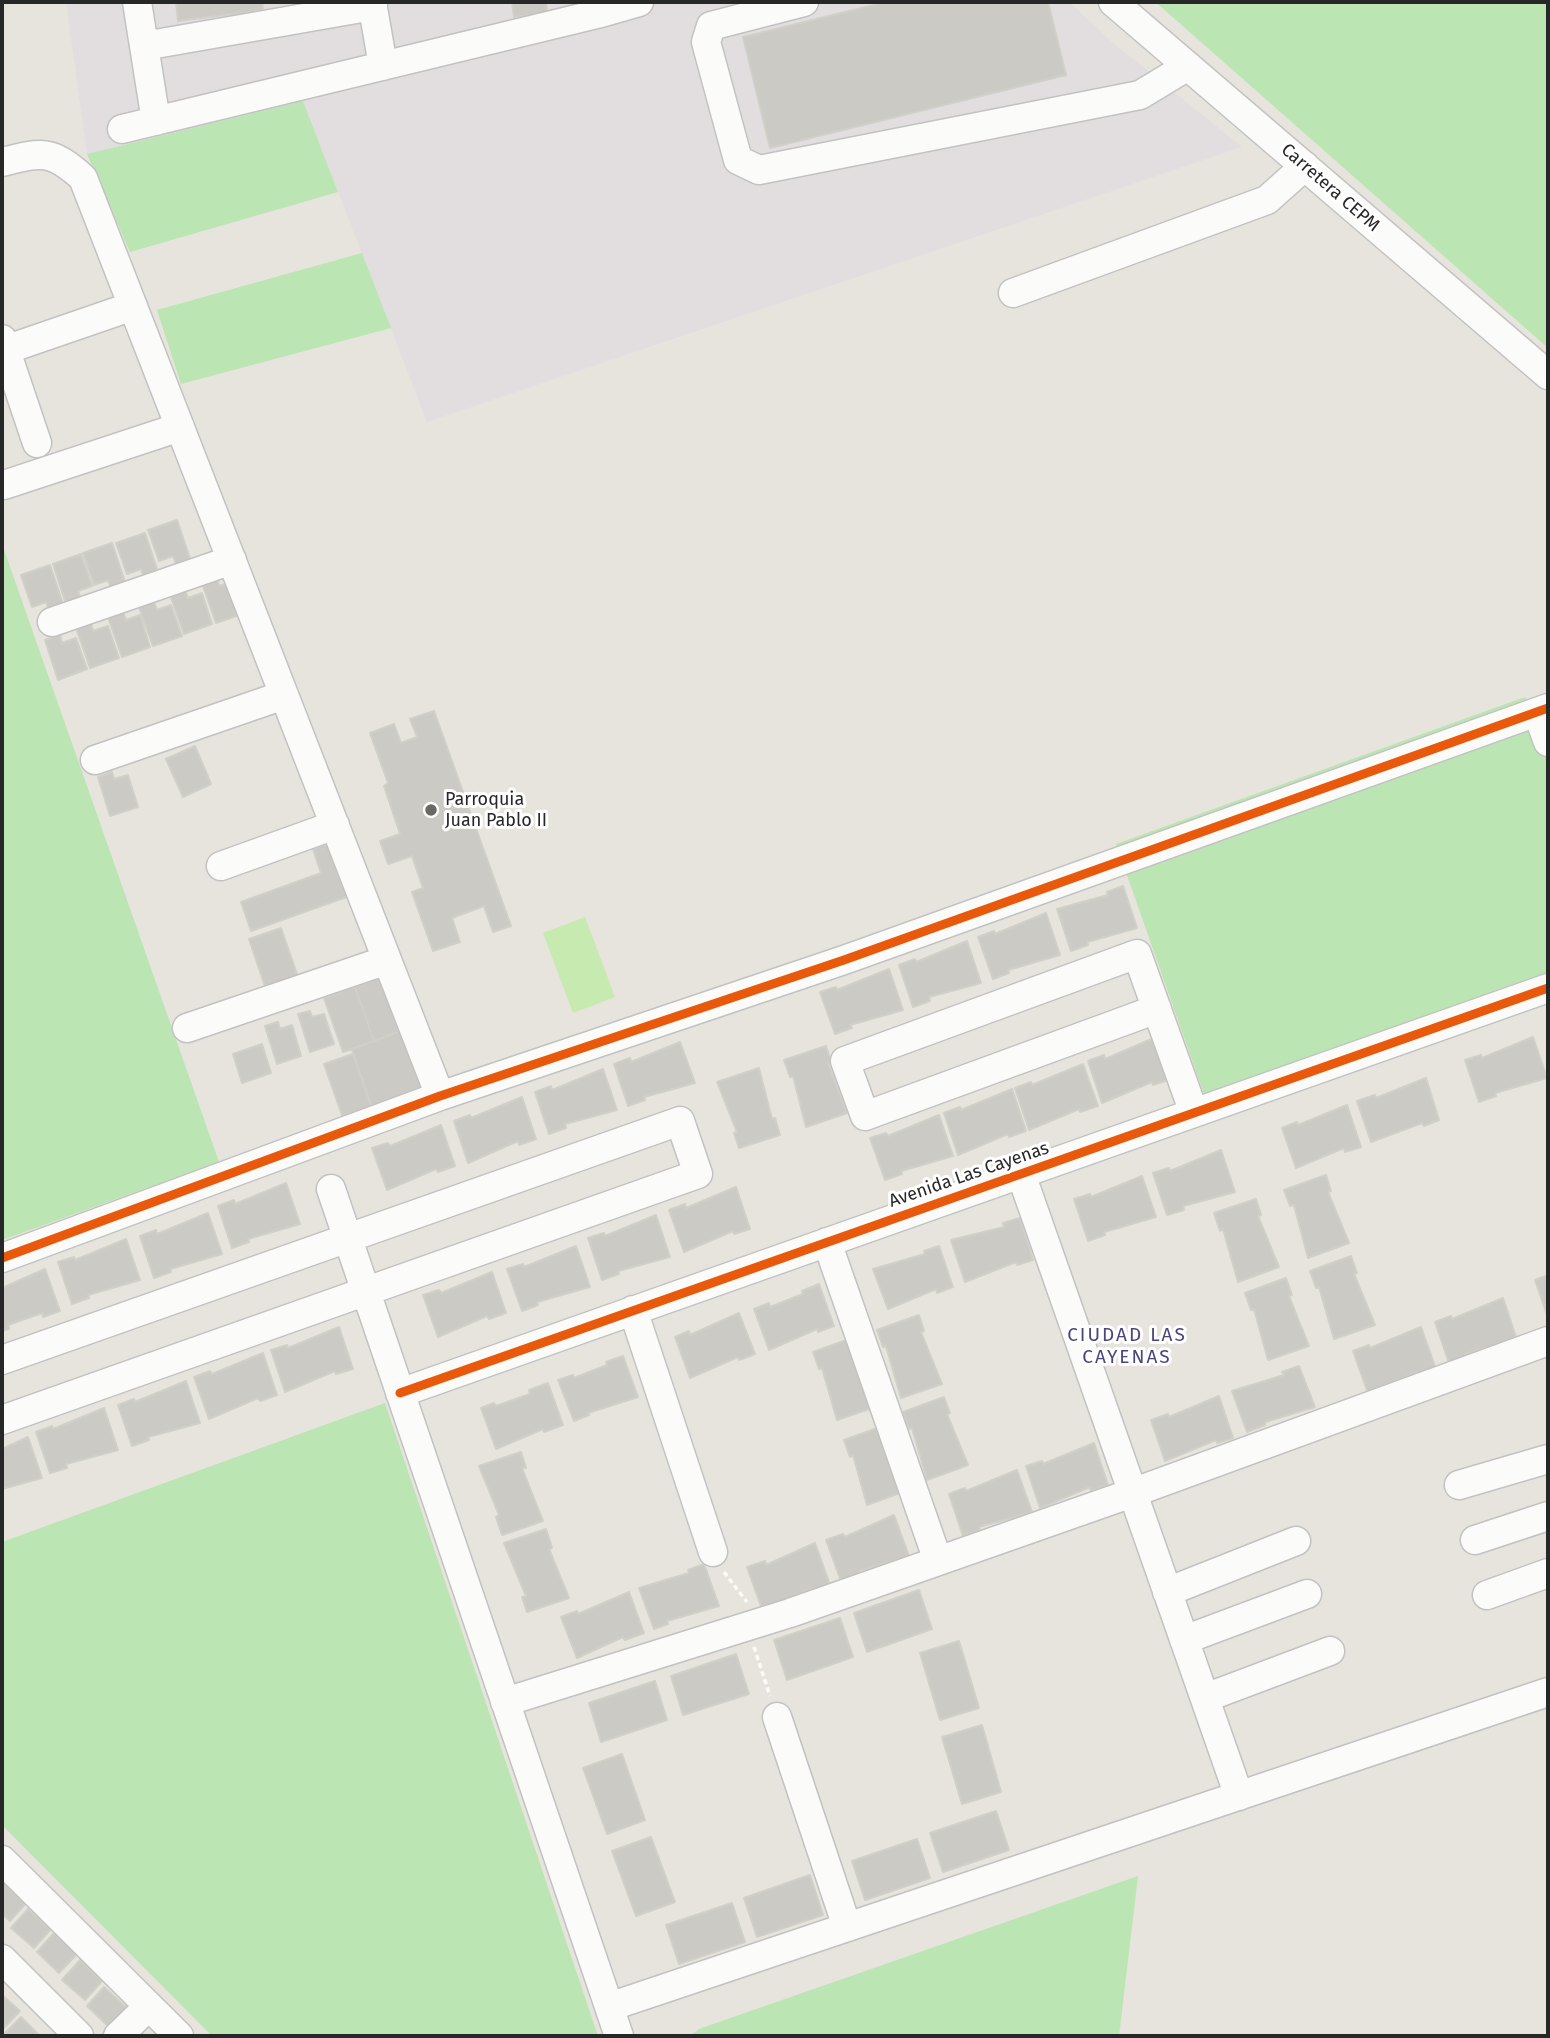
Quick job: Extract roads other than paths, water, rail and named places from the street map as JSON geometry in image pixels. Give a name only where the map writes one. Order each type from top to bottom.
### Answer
[{"type":"street","points":[[137,2],[156,121]]},
{"type":"street","points":[[122,130],[383,66],[595,8],[639,2]]},
{"type":"street","points":[[804,2],[711,26],[706,42],[738,160],[759,170],[1140,95],[1188,66]]},
{"type":"street","name":"Carretera CEPM","points":[[1113,2],[1548,375]]},
{"type":"street","points":[[144,46],[373,4],[383,66]]},
{"type":"street","points":[[2,162],[44,153],[63,160],[83,178],[440,1096]]},
{"type":"street","points":[[1013,293],[1267,200],[1305,166]]},
{"type":"street","points":[[37,443],[4,344],[133,306]]},
{"type":"street","points":[[4,485],[180,427]]},
{"type":"street","points":[[52,621],[232,560]]},
{"type":"street","points":[[94,760],[284,695]]},
{"type":"street","points":[[2,1258],[440,1096],[857,955],[1543,710],[1548,742]]},
{"type":"street","points":[[222,866],[335,825]]},
{"type":"street","points":[[1157,1009],[865,1116],[845,1060],[1137,954],[1195,1113]]},
{"type":"street","points":[[187,1028],[387,960]]},
{"type":"street","name":"Avenida Las Cayenas","points":[[400,1393],[1548,988]]},
{"type":"street","points":[[2,1360],[680,1121],[698,1174],[2,1420]]},
{"type":"street","points":[[1021,1174],[1239,1796]]},
{"type":"street","points":[[331,1189],[619,2036]]},
{"type":"street","points":[[827,1242],[939,1561]]},
{"type":"street","points":[[633,1310],[713,1552]]},
{"type":"street","points":[[505,1702],[790,1613],[1132,1493],[1548,1341]]},
{"type":"street","points":[[1459,1485],[1548,1459]]},
{"type":"street","points":[[1475,1540],[1548,1516]]},
{"type":"street","points":[[1167,1592],[1296,1541]]},
{"type":"street","points":[[1487,1595],[1548,1573]]},
{"type":"street","points":[[1184,1640],[1307,1594]]},
{"type":"street","points":[[1205,1698],[1330,1651]]},
{"type":"street","points":[[609,2007],[1548,1692]]},
{"type":"street","points":[[776,1717],[847,1927]]},
{"type":"street","points":[[2,1860],[179,2036]]},
{"type":"street","points":[[2,1958],[79,2036]]},
{"type":"street","points":[[118,2036],[149,2006]]},
{"type":"place","name":"Parroquia Juan Pablo II","points":[[431,810]]},
{"type":"district","name":"CIUDAD LAS CAYENAS","points":[[1127,1347]]}]
